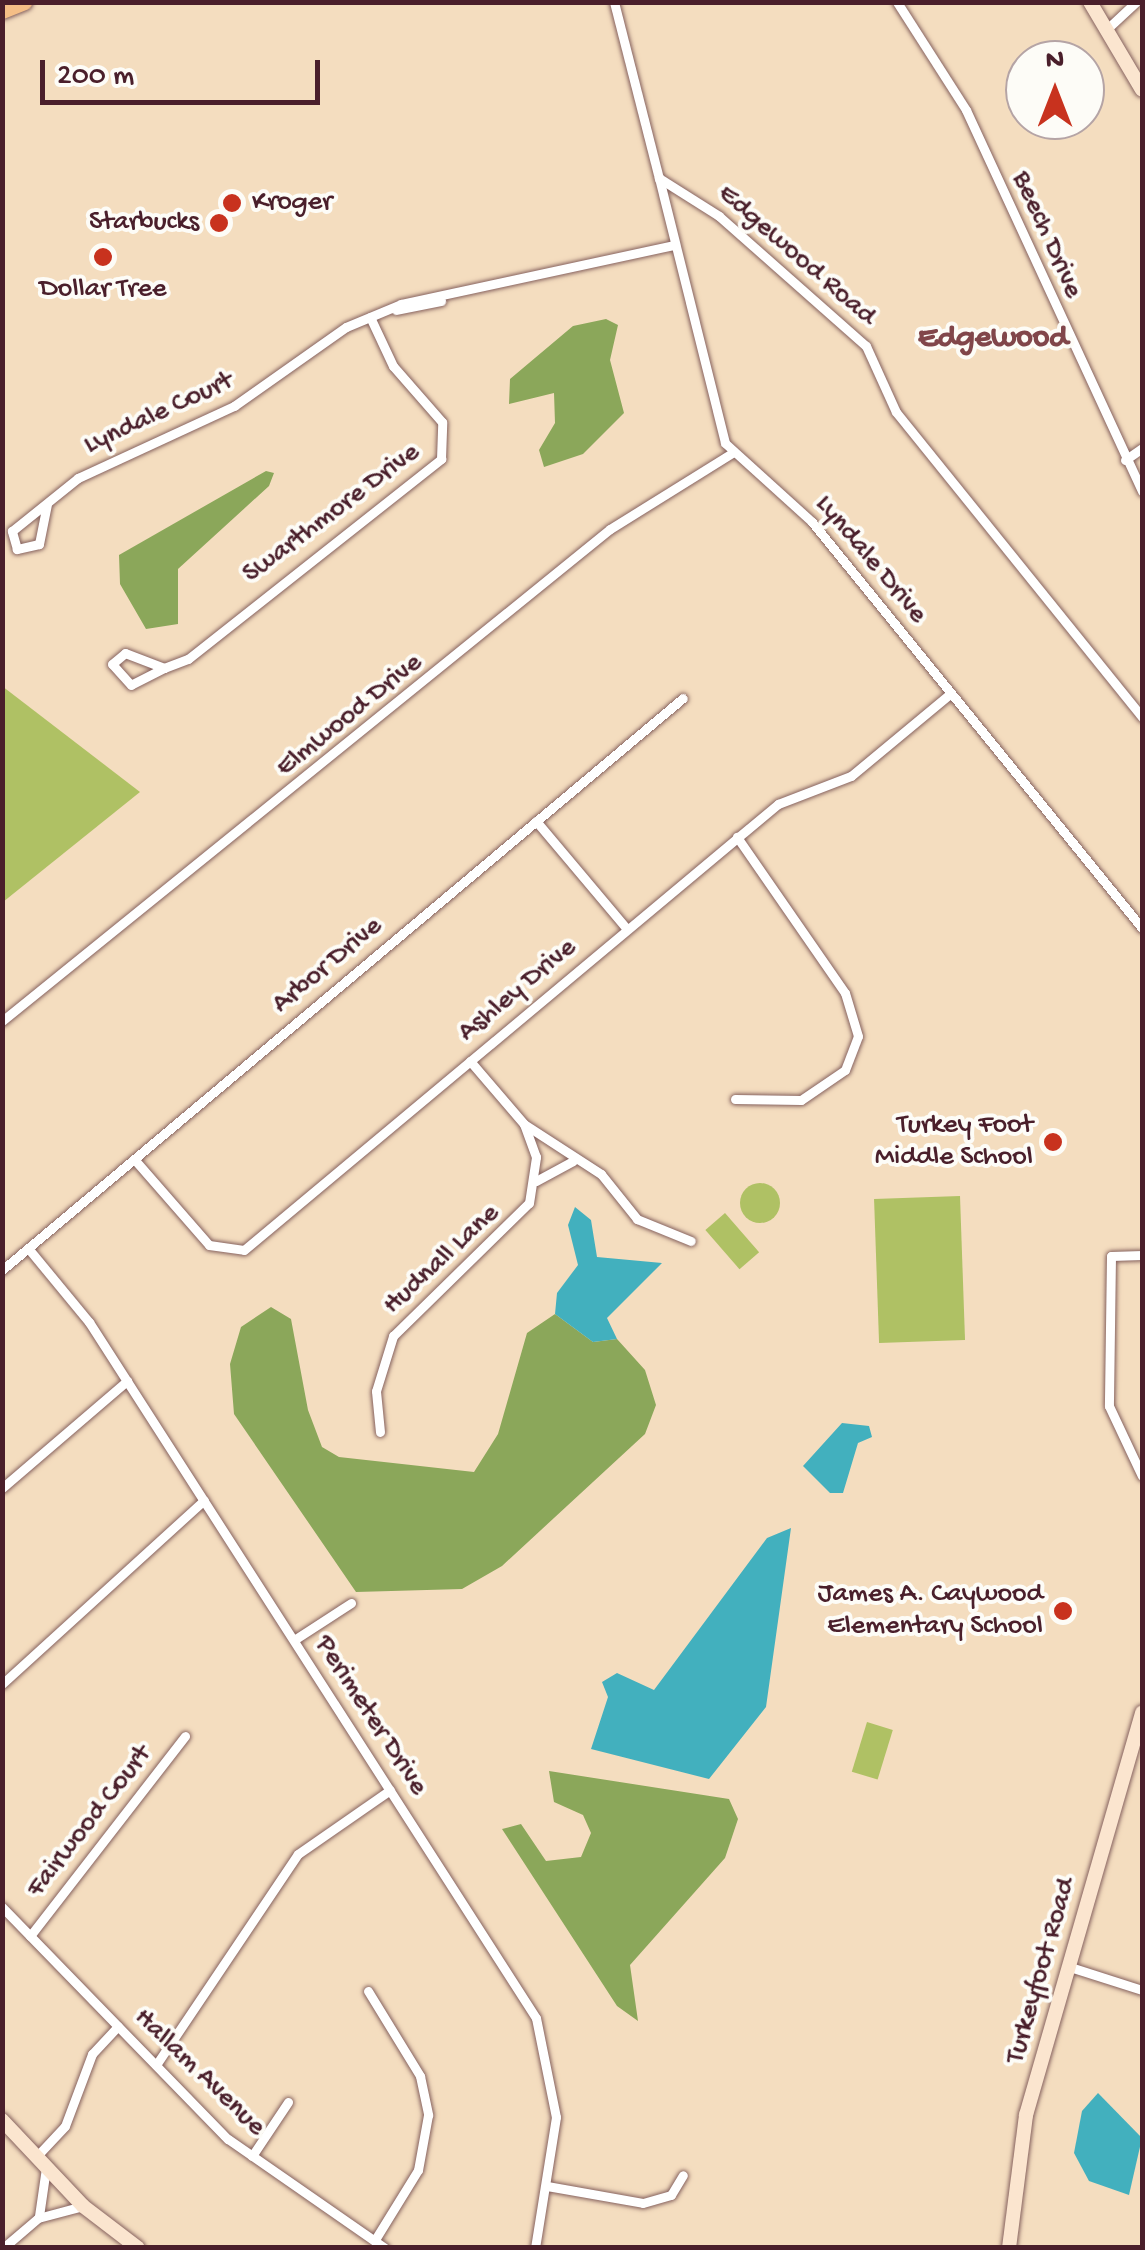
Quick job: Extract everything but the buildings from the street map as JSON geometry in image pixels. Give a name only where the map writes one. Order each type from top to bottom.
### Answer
[{"type":"main road","points":[[2,11],[24,2]]},
{"type":"main road","points":[[1090,2],[1142,90]]},
{"type":"main road","name":"Turkeyfoot Road","points":[[1008,2248],[1026,2115],[1142,1712]]},
{"type":"main road","points":[[2,2120],[84,2206],[138,2248]]},
{"type":"street","points":[[614,2],[732,453]]},
{"type":"street","name":"Beech Drive","points":[[897,2],[966,110],[1142,492]]},
{"type":"street","points":[[1108,28],[1136,2]]},
{"type":"street","name":"Edgewood Road","points":[[659,178],[682,186],[857,336],[896,412],[1142,717]]},
{"type":"street","name":"Lyndale Court","points":[[47,504],[36,548],[17,549],[12,531],[47,504],[122,452],[234,406],[370,317],[675,245]]},
{"type":"street","name":"Swarthmore Drive","points":[[164,668],[125,653],[112,664],[131,684],[164,668],[201,649],[441,460],[442,422],[393,366],[370,317]]},
{"type":"street","points":[[1125,460],[1142,448]]},
{"type":"street","name":"Lyndale Drive","points":[[732,453],[812,522],[1142,928]]},
{"type":"street","name":"Elmwood Drive","points":[[2,1021],[610,528],[732,453]]},
{"type":"street","name":"Ashley Drive","points":[[134,1159],[209,1244],[238,1253],[785,799],[851,776],[951,694]]},
{"type":"street","name":"Arbor Drive","points":[[2,1270],[683,698]]},
{"type":"street","points":[[536,821],[627,929]]},
{"type":"street","points":[[735,1099],[801,1100],[839,1076],[858,1036],[845,993],[784,893],[738,837]]},
{"type":"street","points":[[470,1061],[524,1124],[606,1178],[636,1218],[691,1241]]},
{"type":"street","points":[[524,1124],[536,1180],[576,1161]]},
{"type":"street","name":"Hudnall Lane","points":[[380,1432],[376,1390],[393,1336],[512,1228],[536,1180]]},
{"type":"street","name":"Perimeter Drive","points":[[28,1248],[127,1381],[540,2028],[556,2099],[547,2186],[535,2248]]},
{"type":"street","points":[[1142,1255],[1111,1256],[1110,1406],[1142,1476]]},
{"type":"street","points":[[2,1488],[127,1381]]},
{"type":"street","points":[[2,1684],[204,1500]]},
{"type":"street","points":[[294,1640],[351,1603]]},
{"type":"street","name":"Fairwood Court","points":[[30,1936],[185,1736]]},
{"type":"street","points":[[156,2065],[298,1854],[390,1790]]},
{"type":"street","name":"Hallam Avenue","points":[[2,1906],[156,2065],[252,2156],[376,2238],[385,2248]]},
{"type":"street","points":[[1070,1966],[1142,1990]]},
{"type":"street","points":[[368,1990],[420,2076],[428,2115],[418,2170],[376,2238]]},
{"type":"street","points":[[38,2218],[41,2162],[66,2126],[92,2054],[118,2026]]},
{"type":"street","points":[[252,2156],[288,2102]]},
{"type":"street","points":[[547,2186],[654,2202],[683,2175]]},
{"type":"street","points":[[3,2248],[38,2218],[84,2206]]},
{"type":"green space","points":[[606,319],[618,325],[610,360],[624,413],[583,454],[544,467],[539,450],[555,423],[554,393],[509,404],[510,379],[573,326]]},
{"type":"green space","points":[[266,471],[274,473],[269,486],[178,569],[178,624],[146,629],[120,584],[119,555]]},
{"type":"green space","points":[[2,686],[140,792],[3,902],[2,902]]},
{"type":"green space","points":[[760,1183],[774,1189],[780,1203],[774,1217],[760,1223],[746,1217],[740,1203],[746,1189]]},
{"type":"green space","points":[[960,1196],[965,1340],[879,1343],[874,1199]]},
{"type":"green space","points":[[725,1213],[759,1252],[739,1269],[705,1230]]},
{"type":"green space","points":[[271,1307],[291,1319],[308,1410],[322,1447],[339,1457],[474,1472],[498,1434],[527,1333],[555,1314],[593,1342],[617,1339],[645,1370],[656,1405],[645,1434],[502,1566],[462,1589],[356,1592],[234,1414],[230,1364],[241,1327]]},
{"type":"green space","points":[[867,1722],[893,1730],[878,1780],[852,1772]]},
{"type":"green space","points":[[549,1771],[729,1799],[738,1819],[725,1858],[630,1965],[638,2021],[617,2006],[502,1829],[521,1824],[546,1861],[581,1857],[591,1833],[583,1815],[554,1802]]},
{"type":"water","points":[[575,1207],[591,1220],[597,1257],[662,1263],[607,1318],[617,1339],[593,1342],[555,1314],[557,1293],[578,1265],[568,1225]]},
{"type":"water","points":[[842,1423],[869,1426],[872,1437],[858,1443],[843,1493],[830,1493],[803,1466]]},
{"type":"water","points":[[791,1528],[766,1707],[709,1779],[591,1749],[608,1697],[602,1682],[617,1673],[654,1690],[767,1538]]},
{"type":"water","points":[[1098,2093],[1142,2138],[1129,2195],[1089,2181],[1074,2153],[1082,2111]]},
{"type":"place","name":"Kroger","points":[[232,203]]},
{"type":"place","name":"Starbucks","points":[[219,223]]},
{"type":"place","name":"Dollar Tree","points":[[103,257]]},
{"type":"place","name":"Turkey Foot Middle School","points":[[1053,1142]]},
{"type":"place","name":"James A. Caywood Elementary School","points":[[1063,1611]]},
{"type":"district","name":"Edgewood","points":[[993,339]]}]
